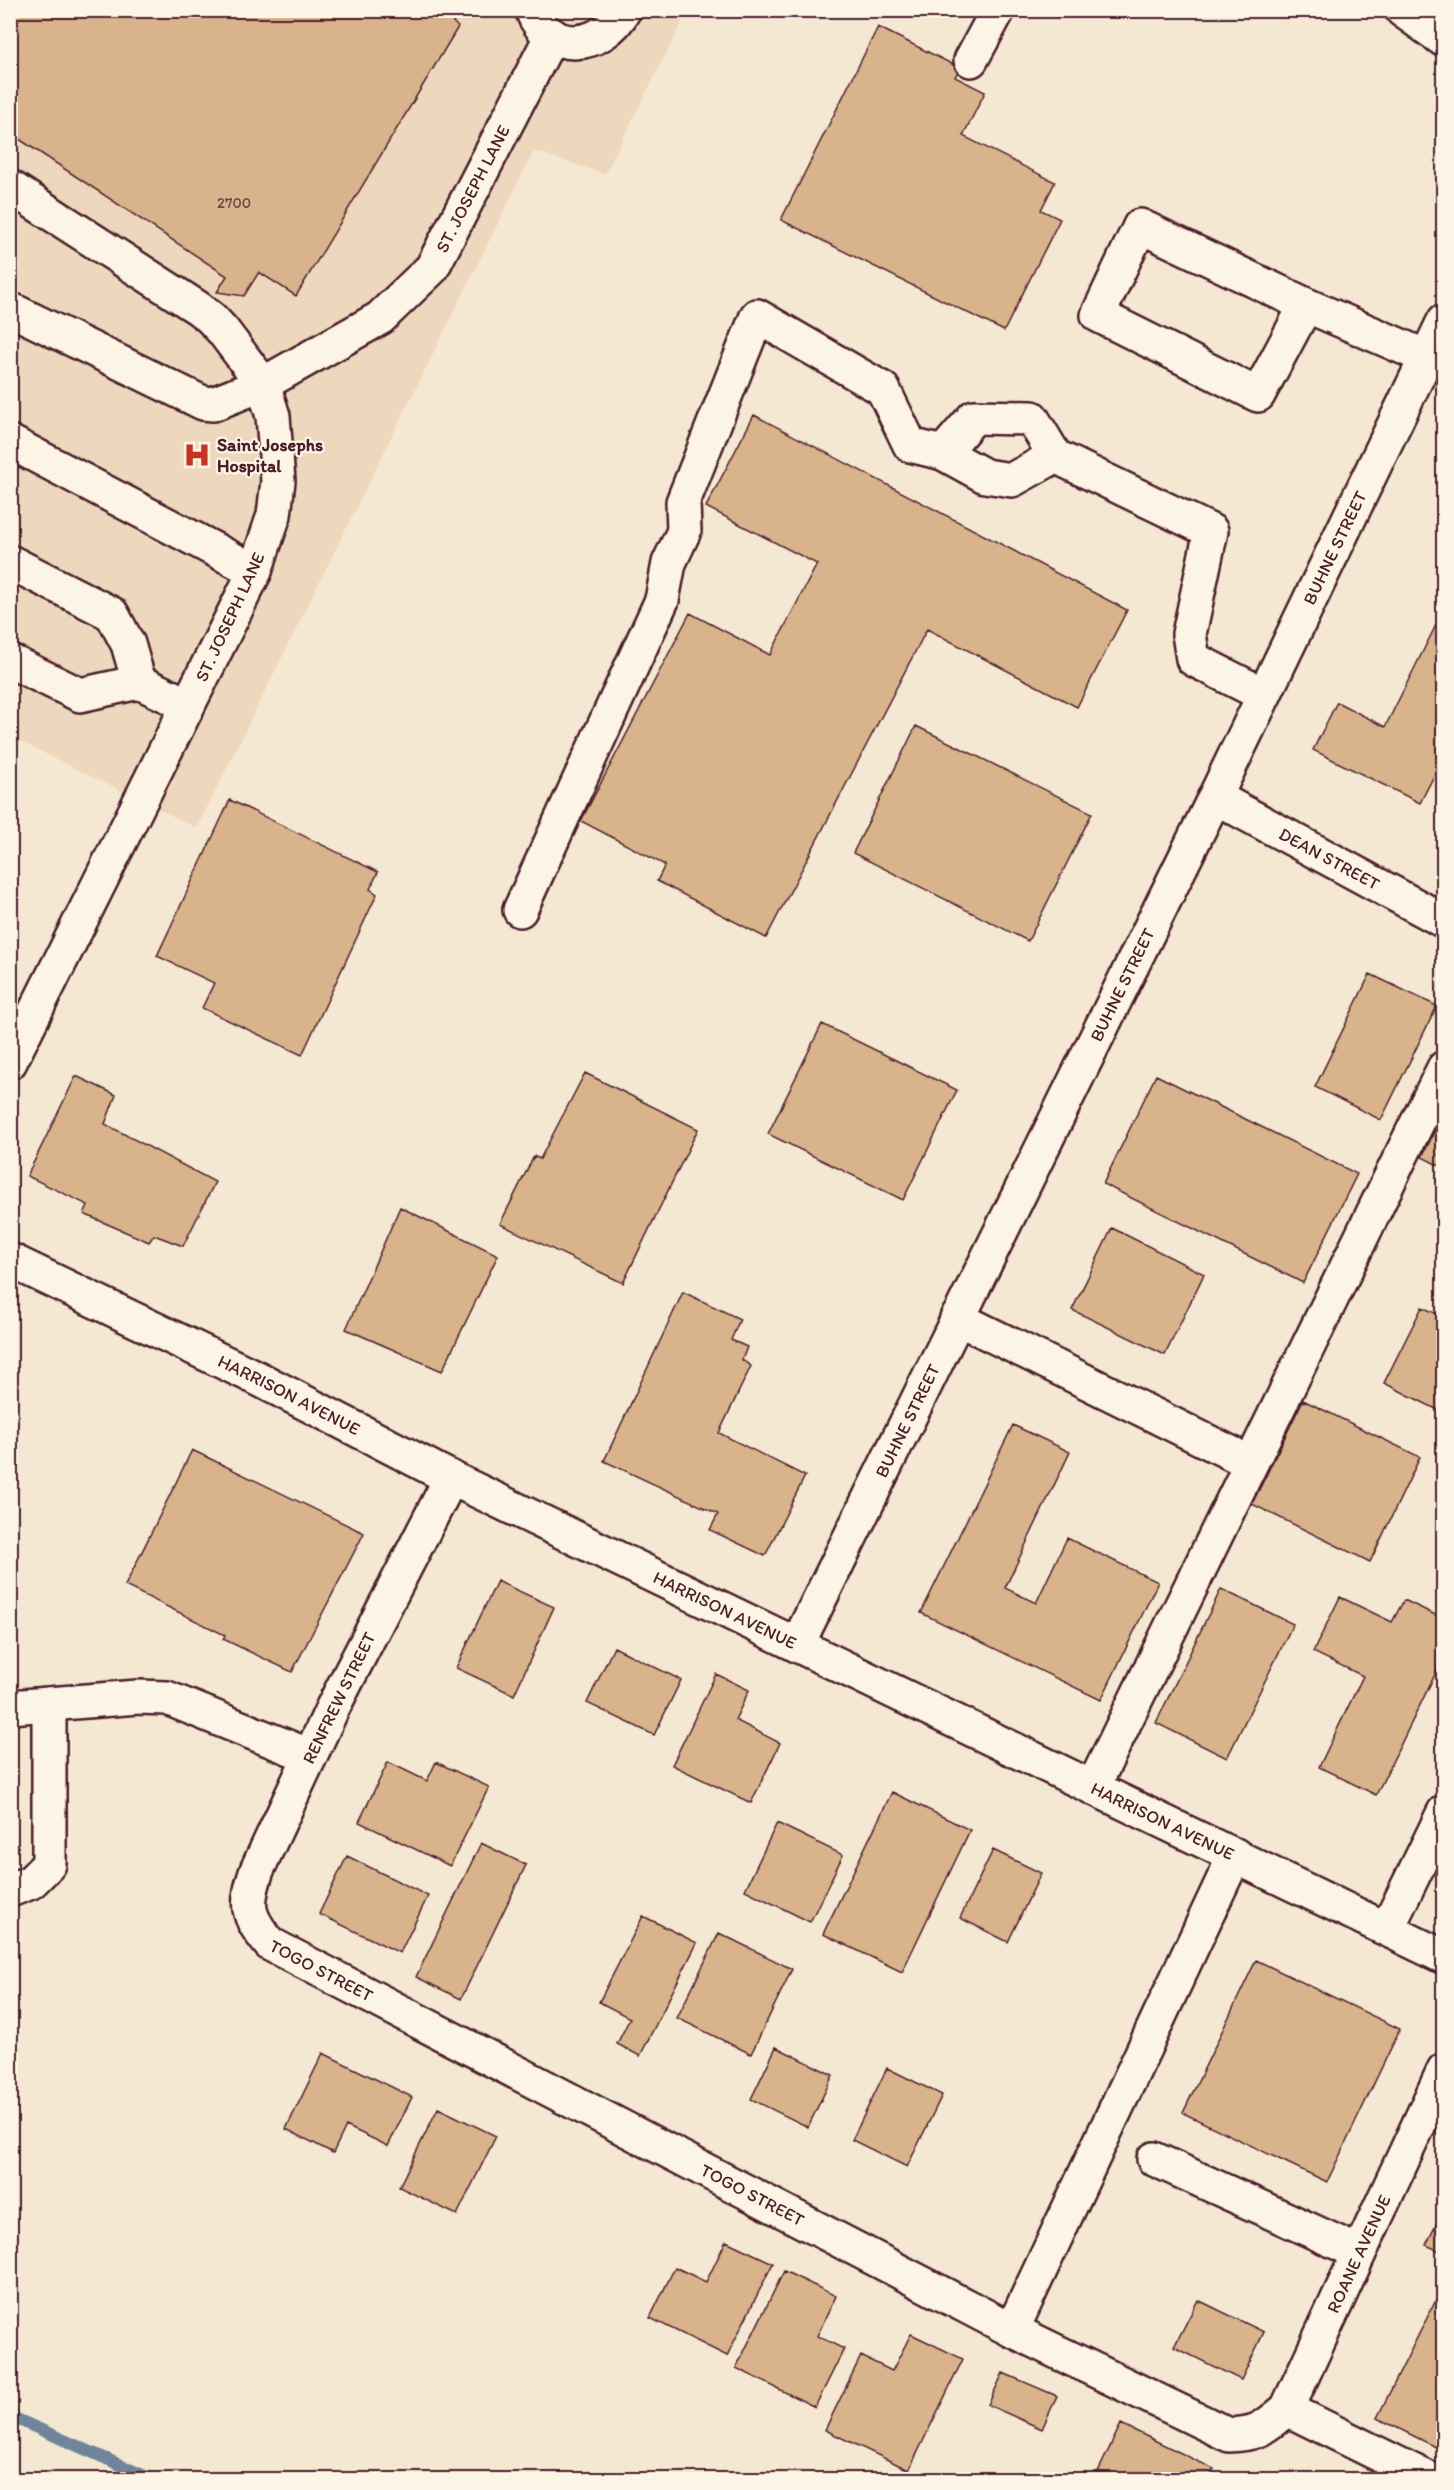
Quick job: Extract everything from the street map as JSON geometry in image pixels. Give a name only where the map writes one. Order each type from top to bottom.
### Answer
[{"type":"street","points":[[532,10],[541,26],[552,35],[568,42],[584,42],[601,37],[614,26],[624,10]]},
{"type":"street","points":[[971,60],[998,10]]},
{"type":"street","points":[[1402,10],[1440,30]]},
{"type":"street","name":"ST. JOSEPH LANE","points":[[10,1062],[255,572],[274,515],[278,481],[273,416],[263,384],[380,318],[432,268],[552,35]]},
{"type":"street","points":[[10,187],[211,318],[263,384],[213,404],[203,403],[10,309]]},
{"type":"street","points":[[1306,305],[1258,395],[1098,315],[1140,226],[1306,305],[1426,357]]},
{"type":"street","points":[[520,909],[662,600],[669,563],[684,531],[683,502],[757,316],[883,389],[910,445],[942,453],[985,476],[1012,480],[1055,456]]},
{"type":"street","name":"BUHNE STREET","points":[[797,1644],[1215,797],[1443,321]]},
{"type":"street","points":[[942,453],[974,417],[1032,418],[1055,456],[1211,531],[1189,634],[1193,659],[1264,695]]},
{"type":"street","points":[[10,442],[255,572]]},
{"type":"street","points":[[10,562],[112,614],[128,644],[140,682]]},
{"type":"street","points":[[10,661],[80,695],[140,682],[188,705]]},
{"type":"street","name":"DEAN STREET","points":[[1215,797],[1443,921]]},
{"type":"street","points":[[1093,1787],[1443,1068]]},
{"type":"street","name":"HARRISON AVENUE","points":[[10,1260],[257,1377],[451,1478],[1443,1957]]},
{"type":"street","points":[[957,1318],[1251,1462]]},
{"type":"street","name":"RENFREW STREET","points":[[254,1924],[248,1910],[249,1892],[257,1870],[309,1756],[451,1478]]},
{"type":"street","points":[[10,1707],[138,1697],[167,1698],[309,1756]]},
{"type":"street","points":[[10,1890],[31,1882],[49,1864],[49,1704]]},
{"type":"street","points":[[1387,1929],[1443,1812]]},
{"type":"street","points":[[1012,2330],[1235,1855]]},
{"type":"street","name":"TOGO STREET","points":[[254,1924],[270,1944],[1012,2330],[1229,2435],[1251,2434],[1275,2419]]},
{"type":"street","name":"ROANE AVENUE","points":[[1275,2419],[1358,2252],[1443,2070]]},
{"type":"street","points":[[1154,2159],[1358,2252]]},
{"type":"street","points":[[1275,2419],[1431,2480]]},
{"type":"shaded area","name":"Saint Josephs Hospital","points":[[10,11],[688,11],[605,174],[534,151],[197,828],[11,737]]},
{"type":"building","points":[[11,10],[457,10],[451,20],[458,27],[296,296],[259,272],[244,296],[217,292],[227,276],[10,133]]},
{"type":"building","points":[[878,27],[960,68],[955,77],[985,92],[963,136],[1055,182],[1041,210],[1060,219],[1004,331],[781,220]]},
{"type":"building","points":[[754,415],[1127,610],[1077,707],[927,629],[766,938],[657,881],[665,865],[581,821],[690,613],[770,655],[817,564],[706,507]]},
{"type":"building","points":[[1444,609],[1444,756],[1420,803],[1313,750],[1337,702],[1385,727]]},
{"type":"building","points":[[916,726],[1092,813],[1028,941],[853,853]]},
{"type":"building","points":[[230,800],[378,872],[370,889],[377,894],[302,1055],[202,1008],[214,983],[157,956]]},
{"type":"building","points":[[1370,974],[1437,1006],[1381,1120],[1315,1087]]},
{"type":"building","points":[[822,1024],[957,1090],[903,1200],[768,1134]]},
{"type":"building","points":[[585,1073],[698,1129],[623,1283],[500,1224],[534,1156],[540,1159]]},
{"type":"building","points":[[1156,1075],[1357,1174],[1303,1283],[1103,1184]]},
{"type":"building","points":[[76,1076],[116,1095],[105,1124],[215,1182],[183,1246],[154,1235],[149,1242],[84,1214],[88,1205],[27,1176]]},
{"type":"building","points":[[1444,1113],[1444,1168],[1422,1157]]},
{"type":"building","points":[[400,1207],[498,1255],[442,1371],[346,1329]]},
{"type":"building","points":[[1112,1228],[1204,1274],[1165,1355],[1072,1310]]},
{"type":"building","points":[[683,1292],[740,1319],[731,1340],[747,1347],[742,1360],[751,1366],[719,1433],[805,1476],[765,1556],[710,1530],[718,1514],[604,1461]]},
{"type":"building","points":[[1422,1307],[1444,1317],[1444,1413],[1384,1383]]},
{"type":"building","points":[[1303,1400],[1420,1457],[1370,1562],[1252,1504]]},
{"type":"building","points":[[1013,1425],[1070,1452],[1005,1588],[1036,1603],[1067,1538],[1158,1582],[1101,1700],[921,1613]]},
{"type":"building","points":[[192,1450],[364,1533],[292,1672],[223,1639],[225,1635],[125,1586]]},
{"type":"building","points":[[497,1581],[554,1607],[514,1695],[456,1668]]},
{"type":"building","points":[[1221,1589],[1293,1624],[1227,1758],[1156,1723]]},
{"type":"building","points":[[1340,1597],[1392,1622],[1404,1600],[1444,1619],[1444,1656],[1376,1795],[1319,1767],[1363,1676],[1313,1652]]},
{"type":"building","points":[[614,1647],[681,1680],[654,1735],[587,1703]]},
{"type":"building","points":[[716,1674],[749,1690],[735,1720],[780,1743],[751,1803],[672,1765]]},
{"type":"building","points":[[388,1762],[427,1781],[436,1762],[489,1787],[450,1866],[359,1822]]},
{"type":"building","points":[[892,1792],[970,1830],[902,1972],[823,1934]]},
{"type":"building","points":[[777,1823],[843,1855],[810,1922],[745,1890]]},
{"type":"building","points":[[481,1843],[526,1865],[461,1999],[416,1977]]},
{"type":"building","points":[[993,1850],[1041,1873],[1008,1942],[960,1918]]},
{"type":"building","points":[[347,1856],[428,1896],[400,1953],[319,1914]]},
{"type":"building","points":[[643,1916],[697,1943],[640,2056],[617,2044],[630,2018],[599,2002]]},
{"type":"building","points":[[719,1933],[792,1969],[751,2054],[677,2018]]},
{"type":"building","points":[[1256,1960],[1400,2029],[1327,2182],[1183,2113]]},
{"type":"building","points":[[776,2047],[833,2075],[808,2127],[751,2099]]},
{"type":"building","points":[[323,2053],[412,2097],[388,2146],[346,2126],[333,2153],[286,2129]]},
{"type":"building","points":[[887,2068],[942,2095],[907,2167],[852,2140]]},
{"type":"building","points":[[438,2108],[496,2136],[457,2215],[399,2187]]},
{"type":"building","points":[[1444,2209],[1444,2253],[1426,2245]]},
{"type":"building","points":[[726,2241],[773,2263],[727,2356],[650,2318],[675,2267],[706,2282]]},
{"type":"building","points":[[784,2271],[836,2296],[817,2336],[844,2349],[815,2407],[736,2368]]},
{"type":"building","points":[[1444,2284],[1444,2451],[1377,2418]]},
{"type":"building","points":[[1198,2300],[1264,2332],[1241,2380],[1174,2347]]},
{"type":"building","points":[[911,2334],[963,2359],[909,2470],[825,2430],[861,2356],[892,2371]]},
{"type":"building","points":[[1003,2373],[1057,2396],[1042,2429],[988,2405]]},
{"type":"building","points":[[1121,2424],[1214,2469],[1209,2480],[1094,2480]]},
{"type":"waterway","points":[[10,2416],[154,2480]]},
{"type":"place","name":"Saint Josephs Hospital","points":[[197,455]]}]
